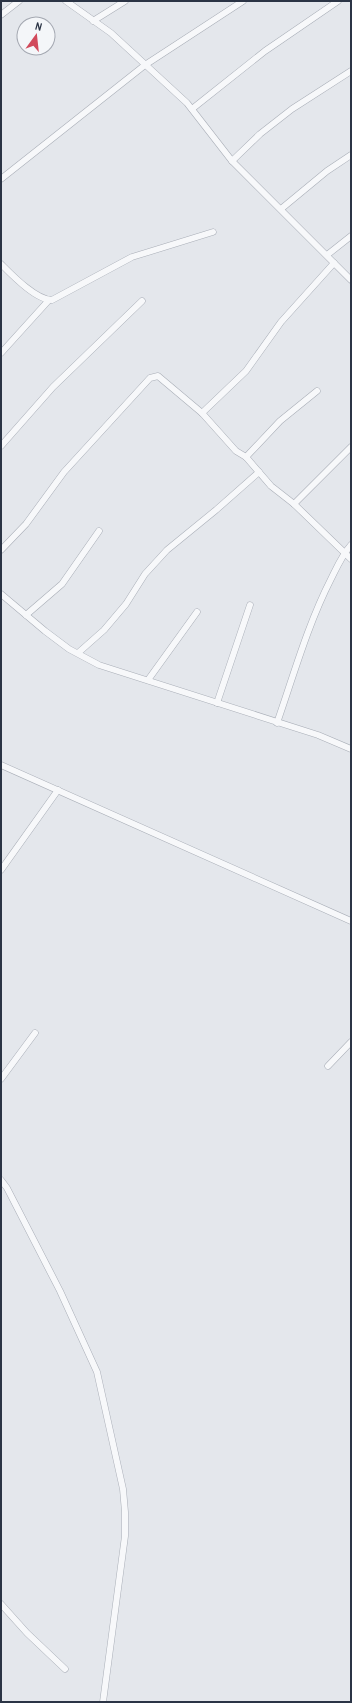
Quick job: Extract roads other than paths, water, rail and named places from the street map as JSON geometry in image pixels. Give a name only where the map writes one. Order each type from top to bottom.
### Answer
[{"type":"street","points":[[1,15],[19,1]]},
{"type":"street","points":[[66,1],[111,33],[187,103],[232,161],[351,280]]},
{"type":"street","points":[[93,21],[126,1]]},
{"type":"street","points":[[1,179],[145,65],[243,1]]},
{"type":"street","points":[[192,109],[265,51],[338,1]]},
{"type":"street","points":[[232,161],[260,134],[292,109],[351,71]]},
{"type":"street","points":[[280,209],[327,171],[351,154]]},
{"type":"street","points":[[1,353],[50,300],[132,257],[213,232]]},
{"type":"street","points":[[327,255],[351,236]]},
{"type":"street","points":[[202,413],[246,371],[281,322],[334,263]]},
{"type":"street","points":[[1,264],[38,296],[50,300]]},
{"type":"street","points":[[1,446],[53,387],[142,301]]},
{"type":"street","points":[[1,550],[26,524],[64,472],[150,378],[158,376],[202,413],[236,451],[246,457],[271,486],[294,504],[351,559]]},
{"type":"street","points":[[246,457],[280,421],[317,391]]},
{"type":"street","points":[[294,504],[351,447]]},
{"type":"street","points":[[78,654],[113,620],[126,604],[145,574],[167,550],[259,472]]},
{"type":"street","points":[[26,615],[62,584],[100,531]]},
{"type":"street","points":[[277,722],[324,591],[344,553],[351,545]]},
{"type":"street","points":[[1,594],[45,631],[78,654],[99,665],[277,722],[351,749]]},
{"type":"street","points":[[217,703],[250,605]]},
{"type":"street","points":[[148,680],[197,612]]},
{"type":"street","points":[[1,765],[351,921]]},
{"type":"street","points":[[1,870],[58,790]]},
{"type":"street","points":[[1,1079],[35,1033]]},
{"type":"street","points":[[328,1066],[351,1042]]},
{"type":"street","points":[[1,1180],[7,1188],[60,1291],[97,1372],[123,1489],[125,1536],[103,1702]]},
{"type":"street","points":[[1,1604],[27,1633],[65,1669]]}]
